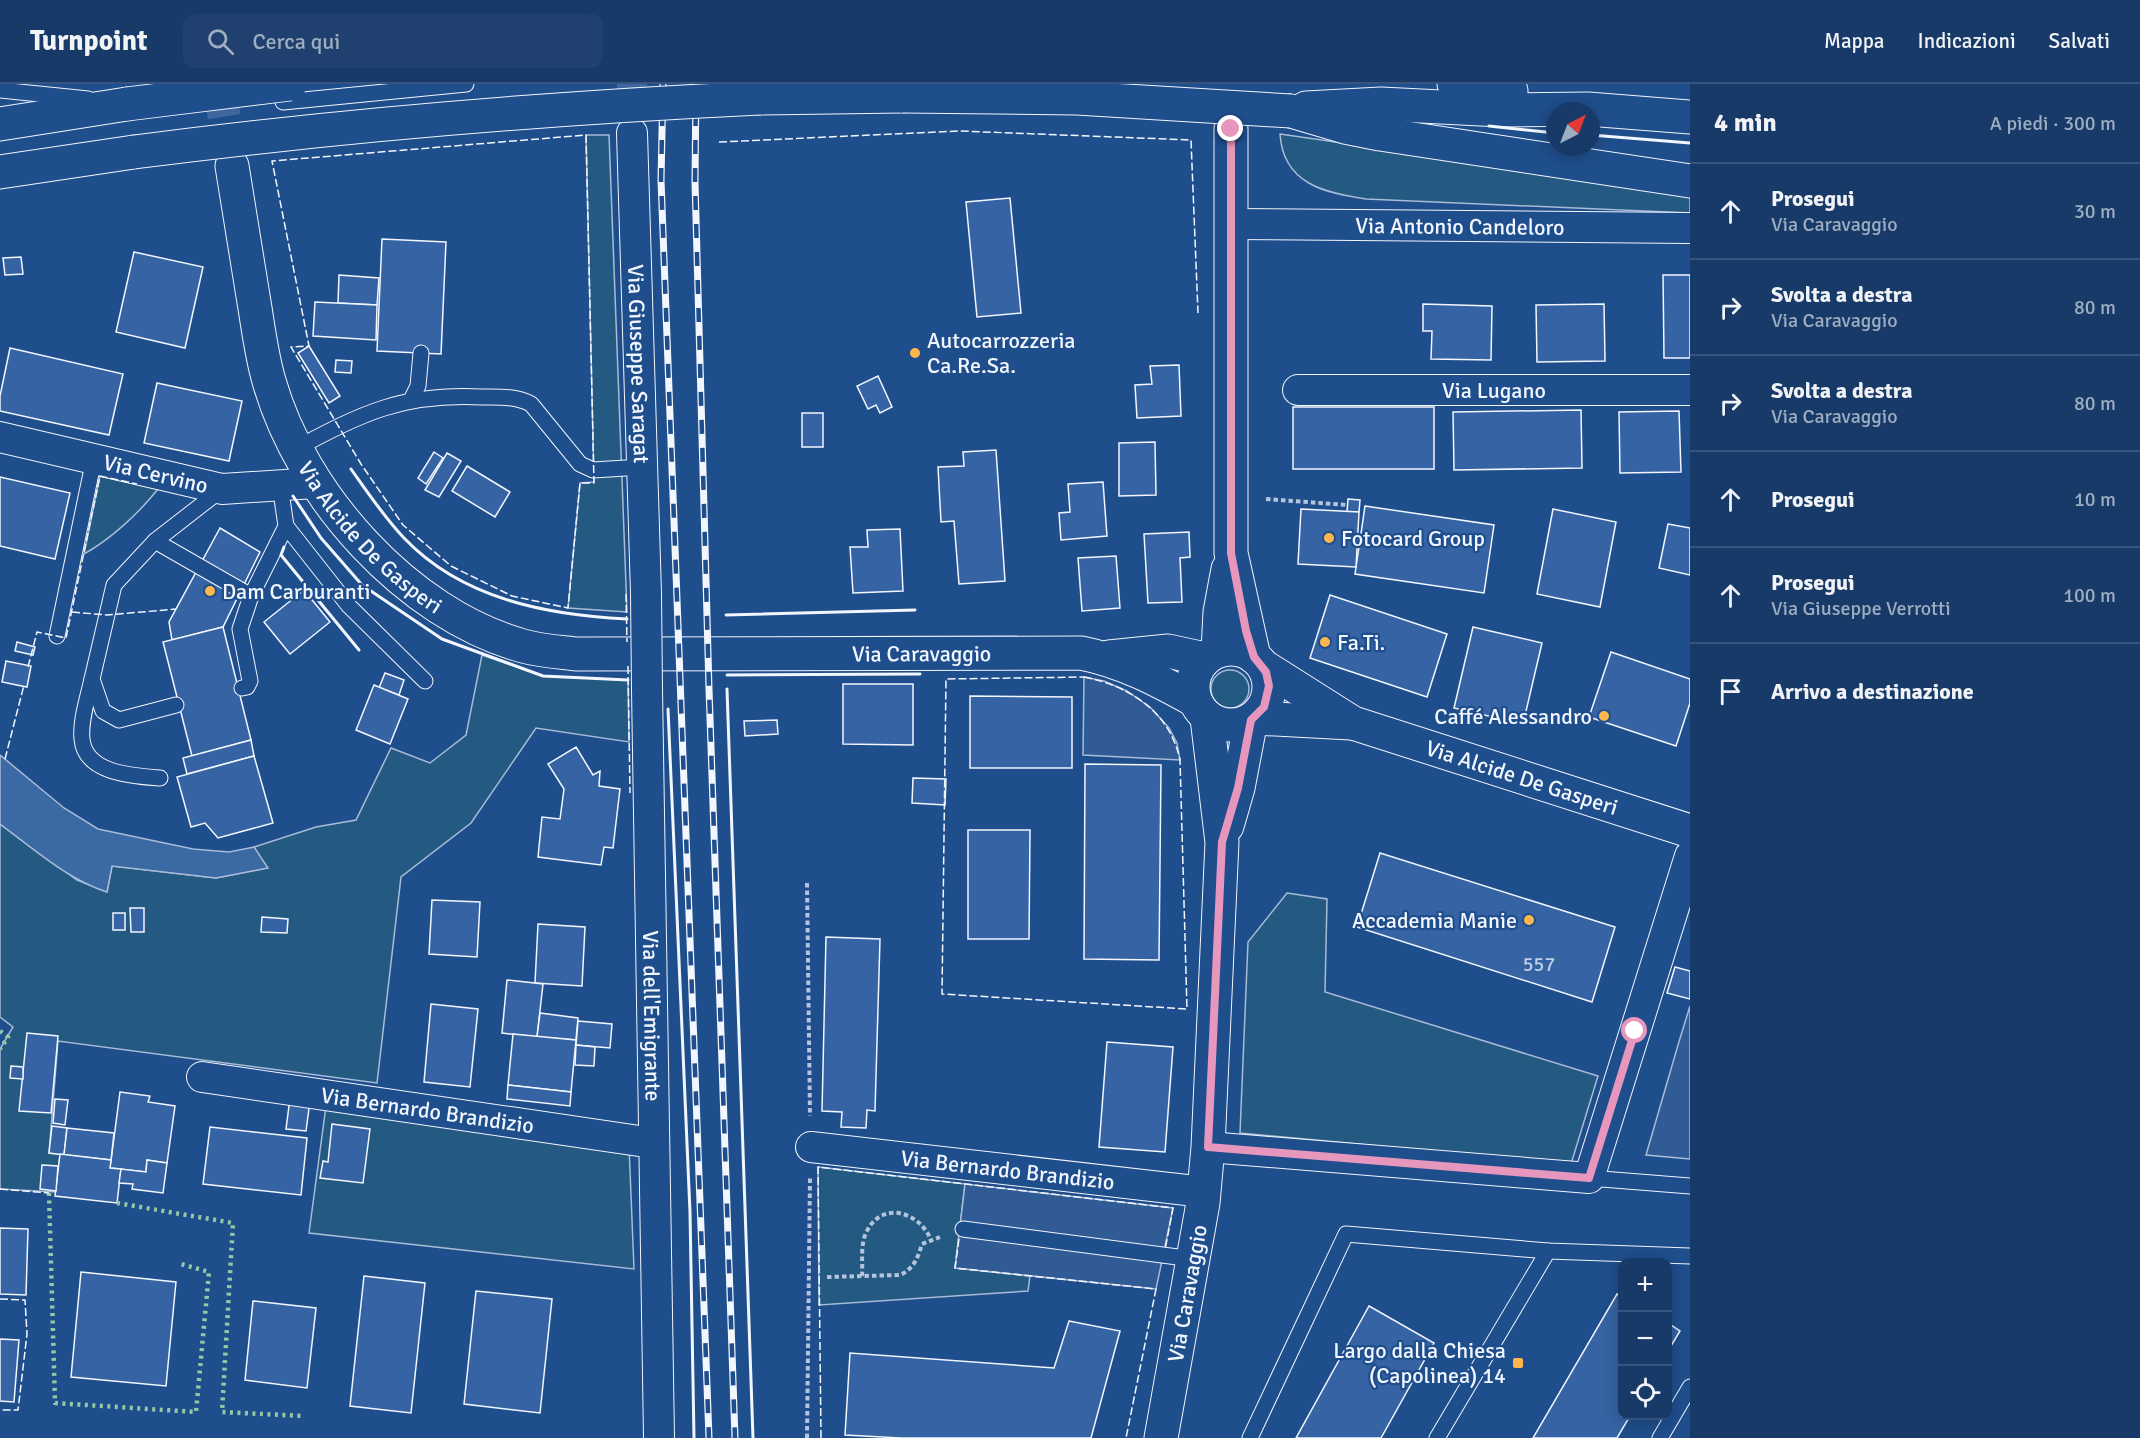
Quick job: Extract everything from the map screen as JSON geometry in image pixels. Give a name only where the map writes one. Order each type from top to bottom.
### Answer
[{"type":"main road","points":[[1454,84],[1505,90],[1557,102]]},
{"type":"main road","points":[[0,124],[126,105],[287,93]]},
{"type":"main road","points":[[0,172],[134,152],[444,117],[591,106],[760,98],[992,96],[1180,103],[1291,111],[1349,104],[1546,109]]},
{"type":"main road","points":[[1600,110],[1690,117]]},
{"type":"main road","points":[[1291,111],[1380,134],[1690,181]]},
{"type":"main road","points":[[1231,129],[1231,553],[1212,655],[1194,677],[1201,709],[1228,726],[1252,719],[1264,707],[1269,693],[1268,679],[1258,661],[1231,553]]},
{"type":"main road","name":"Via Alcide De Gasperi","points":[[232,166],[269,381],[295,449],[315,483],[351,529],[391,570],[441,607],[501,639],[525,647],[577,654],[738,653]]},
{"type":"main road","points":[[1212,655],[1237,649],[1258,661]]},
{"type":"main road","name":"Via Caravaggio","points":[[1104,658],[1168,651],[1212,655]]},
{"type":"main road","name":"Via Caravaggio","points":[[738,653],[1081,653],[1104,658],[1157,679],[1201,709],[1222,842],[1208,1147],[1204,1192],[1161,1438]]},
{"type":"main road","name":"Via Alcide De Gasperi","points":[[1258,661],[1353,723],[1690,831]]},
{"type":"main road","name":"Via Alcide De Gasperi","points":[[1252,719],[1353,723]]},
{"type":"main road","name":"Via Caravaggio","points":[[1222,842],[1238,788],[1252,719]]},
{"type":"street","name":"Via Giuseppe Saragat","points":[[632,133],[646,594]]},
{"type":"street","name":"Via Antonio Candeloro","points":[[1230,224],[1690,228]]},
{"type":"street","name":"Via Lugano","points":[[1298,390],[1690,390]]},
{"type":"street","name":"Via Cervino","points":[[0,437],[222,489],[315,483]]},
{"type":"street","name":"Via dell'Emigrante","points":[[646,594],[659,1438]]},
{"type":"street","points":[[1208,1147],[1589,1178],[1690,856]]},
{"type":"street","name":"Via Bernardo Brandizio","points":[[202,1077],[653,1143]]},
{"type":"street","name":"Via Bernardo Brandizio","points":[[811,1148],[1204,1192]]},
{"type":"lane","points":[[287,93],[466,84]]},
{"type":"lane","points":[[0,90],[126,105]]},
{"type":"lane","points":[[411,400],[418,386],[421,352]]},
{"type":"lane","points":[[295,449],[378,408],[411,400],[449,395],[521,399],[531,404],[580,465],[593,470],[642,467]]},
{"type":"lane","points":[[57,636],[94,459]]},
{"type":"lane","points":[[280,485],[286,526],[349,606],[425,681]]},
{"type":"lane","points":[[160,778],[105,769],[87,754],[82,739],[92,679],[114,585],[155,541],[222,489]]},
{"type":"lane","points":[[242,688],[247,687],[250,681],[240,629],[251,596],[286,526]]},
{"type":"lane","points":[[155,541],[251,596]]},
{"type":"lane","points":[[92,679],[103,711],[119,720],[176,705]]},
{"type":"lane","points":[[1589,1178],[1690,1186]]},
{"type":"lane","points":[[963,1229],[1193,1259]]},
{"type":"lane","points":[[1250,1438],[1346,1234],[1548,1251],[1690,1256]]},
{"type":"lane","points":[[1437,1438],[1548,1251]]},
{"type":"lane","points":[[1660,1438],[1690,1387]]},
{"type":"path","points":[[1266,499],[1347,505]]},
{"type":"path","points":[[807,883],[811,1148],[807,1438]]},
{"type":"path","points":[[862,1276],[866,1234],[880,1218],[890,1214],[911,1216],[920,1222],[931,1240]]},
{"type":"path","points":[[827,1277],[900,1275],[909,1271],[922,1244],[963,1229]]},
{"type":"shaded area","points":[[1280,134],[1690,193],[1690,213],[1351,197],[1322,189],[1298,175],[1289,164],[1283,151]]},
{"type":"shaded area","points":[[586,135],[609,135],[627,612],[568,608],[580,483],[594,482]]},
{"type":"shaded area","points":[[100,476],[158,489],[124,525],[84,554]]},
{"type":"shaded area","points":[[482,655],[543,676],[628,680],[629,742],[536,728],[471,823],[401,877],[377,1083],[58,1041],[49,1153],[60,1154],[56,1192],[0,1189],[0,1049],[13,1027],[0,1017],[0,824],[77,880],[107,892],[112,866],[216,878],[267,868],[254,847],[316,827],[356,820],[391,748],[430,763],[466,735]]},
{"type":"shaded area","points":[[1230,670],[1237,671],[1243,676],[1248,682],[1248,696],[1243,702],[1237,707],[1230,708],[1223,707],[1217,702],[1212,696],[1211,689],[1212,682],[1217,676],[1223,671]]},
{"type":"shaded area","points":[[1084,677],[1104,681],[1127,691],[1151,708],[1169,728],[1177,743],[1180,760],[1083,755]]},
{"type":"shaded area","points":[[0,755],[64,808],[98,829],[193,849],[229,852],[254,847],[268,868],[216,878],[112,866],[107,892],[92,886],[51,862],[0,824]]},
{"type":"shaded area","points":[[1287,893],[1327,899],[1325,992],[1598,1076],[1571,1164],[1240,1133],[1248,942]]},
{"type":"shaded area","points":[[1690,1006],[1690,1159],[1646,1155],[1678,1045]]},
{"type":"shaded area","points":[[326,1106],[629,1146],[634,1269],[309,1233]]},
{"type":"shaded area","points":[[818,1167],[965,1184],[955,1268],[1030,1276],[1028,1291],[819,1305]]},
{"type":"shaded area","points":[[965,1184],[1173,1208],[1156,1289],[955,1268]]},
{"type":"building","points":[[1010,198],[1021,313],[977,317],[966,202]]},
{"type":"building","points":[[382,239],[446,242],[441,354],[377,351]]},
{"type":"building","points":[[134,252],[203,267],[185,348],[116,332]]},
{"type":"building","points":[[21,257],[23,274],[5,275],[3,258]]},
{"type":"building","points":[[339,275],[379,278],[377,305],[338,303]]},
{"type":"building","points":[[1663,275],[1690,275],[1690,358],[1664,358]]},
{"type":"building","points":[[315,302],[377,305],[376,340],[313,336]]},
{"type":"building","points":[[1423,304],[1492,306],[1491,360],[1431,359],[1432,331],[1423,331]]},
{"type":"building","points":[[1604,304],[1605,361],[1537,362],[1536,305]]},
{"type":"building","points":[[309,346],[340,396],[329,403],[298,353]]},
{"type":"building","points":[[10,348],[123,374],[109,435],[0,411],[0,396]]},
{"type":"building","points":[[336,360],[352,361],[351,373],[335,372]]},
{"type":"building","points":[[1179,365],[1181,416],[1137,418],[1135,385],[1152,384],[1150,366]]},
{"type":"building","points":[[878,376],[892,407],[880,413],[876,405],[868,409],[857,386]]},
{"type":"building","points":[[157,383],[242,401],[229,461],[144,443]]},
{"type":"building","points":[[1293,407],[1434,407],[1434,469],[1293,469]]},
{"type":"building","points":[[1581,410],[1582,468],[1454,470],[1453,412]]},
{"type":"building","points":[[1679,411],[1681,472],[1620,473],[1619,412]]},
{"type":"building","points":[[802,413],[823,413],[823,447],[802,447]]},
{"type":"building","points":[[1155,442],[1156,495],[1119,496],[1119,443]]},
{"type":"building","points":[[996,450],[1005,581],[959,584],[954,521],[941,522],[938,467],[964,466],[963,452]]},
{"type":"building","points":[[434,452],[443,458],[426,484],[418,478]]},
{"type":"building","points":[[447,453],[461,461],[439,497],[425,490]]},
{"type":"building","points":[[467,466],[510,492],[495,517],[452,491]]},
{"type":"building","points":[[0,477],[70,493],[55,559],[0,546]]},
{"type":"building","points":[[1103,482],[1107,536],[1061,540],[1059,513],[1070,512],[1068,484]]},
{"type":"building","points":[[1348,499],[1360,500],[1359,512],[1347,512]]},
{"type":"building","points":[[1365,506],[1494,525],[1484,593],[1355,574]]},
{"type":"building","name":"Fotocard Group","points":[[1301,509],[1359,512],[1356,567],[1298,564]]},
{"type":"building","points":[[1553,509],[1616,522],[1600,607],[1537,594]]},
{"type":"building","points":[[1668,524],[1690,528],[1690,575],[1659,568]]},
{"type":"building","points":[[220,528],[260,552],[223,627],[172,640],[169,622]]},
{"type":"building","points":[[900,529],[903,591],[853,593],[850,547],[868,547],[867,530]]},
{"type":"building","points":[[1189,532],[1190,557],[1180,558],[1182,602],[1148,603],[1144,534]]},
{"type":"building","points":[[1116,556],[1120,608],[1082,611],[1078,558]]},
{"type":"building","points":[[304,590],[330,622],[290,654],[264,622]]},
{"type":"building","points":[[1330,595],[1447,634],[1427,697],[1310,658]]},
{"type":"building","points":[[223,627],[251,740],[192,756],[163,642]]},
{"type":"building","points":[[1473,627],[1542,643],[1523,724],[1454,708]]},
{"type":"building","points":[[17,642],[35,647],[33,655],[15,651]]},
{"type":"building","points":[[1611,652],[1690,679],[1690,703],[1676,746],[1589,717]]},
{"type":"building","points":[[6,661],[31,666],[27,687],[2,682]]},
{"type":"building","points":[[385,673],[404,680],[399,695],[379,688]]},
{"type":"building","points":[[843,684],[913,684],[913,745],[843,744]]},
{"type":"building","points":[[374,685],[408,699],[390,744],[356,730]]},
{"type":"building","points":[[970,696],[1072,697],[1072,768],[970,768]]},
{"type":"building","points":[[777,720],[778,734],[745,736],[744,721]]},
{"type":"building","points":[[251,740],[254,756],[187,774],[183,758]]},
{"type":"building","points":[[576,747],[593,775],[600,771],[599,786],[620,789],[613,848],[604,847],[601,865],[538,857],[542,817],[560,819],[564,789],[548,764]]},
{"type":"building","points":[[254,756],[273,823],[218,838],[205,823],[191,827],[177,777]]},
{"type":"building","points":[[1085,764],[1161,765],[1159,960],[1084,959]]},
{"type":"building","points":[[913,778],[946,779],[945,805],[912,803]]},
{"type":"building","points":[[968,830],[1030,830],[1029,939],[968,939]]},
{"type":"building","points":[[1380,853],[1615,927],[1592,1002],[1357,927]]},
{"type":"building","points":[[432,900],[480,902],[477,957],[429,954]]},
{"type":"building","points":[[130,908],[144,908],[144,932],[131,932]]},
{"type":"building","points":[[113,913],[125,913],[125,930],[113,930]]},
{"type":"building","points":[[262,917],[288,919],[287,933],[261,932]]},
{"type":"building","points":[[538,924],[585,927],[582,986],[535,983]]},
{"type":"building","points":[[826,937],[880,939],[875,1111],[867,1110],[866,1128],[841,1127],[842,1112],[822,1111]]},
{"type":"building","points":[[1675,967],[1690,971],[1690,999],[1667,993]]},
{"type":"building","points":[[507,980],[543,984],[537,1037],[502,1033]]},
{"type":"building","points":[[431,1004],[478,1009],[470,1087],[424,1082]]},
{"type":"building","points":[[540,1013],[578,1018],[576,1040],[537,1037]]},
{"type":"building","points":[[578,1021],[612,1024],[610,1048],[576,1045]]},
{"type":"building","points":[[27,1033],[58,1036],[51,1113],[19,1111]]},
{"type":"building","points":[[513,1034],[576,1040],[571,1092],[508,1085]]},
{"type":"building","points":[[1107,1042],[1173,1047],[1165,1152],[1099,1147]]},
{"type":"building","points":[[576,1045],[595,1047],[594,1066],[575,1065]]},
{"type":"building","points":[[11,1066],[23,1067],[23,1079],[10,1078]]},
{"type":"building","points":[[508,1085],[571,1092],[570,1106],[507,1099]]},
{"type":"building","points":[[120,1092],[150,1096],[148,1102],[175,1106],[167,1163],[147,1160],[146,1172],[110,1168]]},
{"type":"building","points":[[290,1098],[310,1101],[306,1131],[286,1129]]},
{"type":"building","points":[[55,1099],[68,1100],[65,1125],[53,1123]]},
{"type":"building","points":[[332,1124],[370,1129],[363,1183],[320,1178],[323,1161],[328,1162]]},
{"type":"building","points":[[52,1126],[67,1128],[64,1155],[49,1153]]},
{"type":"building","points":[[210,1127],[307,1138],[301,1195],[203,1184]]},
{"type":"building","points":[[67,1128],[114,1133],[111,1160],[64,1155]]},
{"type":"building","points":[[60,1154],[111,1160],[110,1168],[121,1169],[117,1203],[55,1196]]},
{"type":"building","points":[[147,1160],[167,1163],[163,1193],[132,1189],[133,1184],[119,1183],[121,1169],[146,1172]]},
{"type":"building","points":[[42,1165],[58,1166],[56,1191],[40,1189]]},
{"type":"building","points":[[0,1228],[28,1229],[26,1295],[0,1294]]},
{"type":"building","points":[[81,1272],[176,1282],[166,1386],[71,1377]]},
{"type":"building","points":[[364,1276],[425,1283],[411,1413],[350,1406]]},
{"type":"building","points":[[476,1291],[552,1299],[540,1413],[464,1404]]},
{"type":"building","points":[[1617,1294],[1618,1420],[1628,1420],[1617,1438],[1533,1438]]},
{"type":"building","points":[[253,1301],[316,1308],[307,1388],[245,1380]]},
{"type":"building","points":[[1369,1306],[1434,1343],[1381,1438],[1296,1438]]},
{"type":"building","points":[[1069,1321],[1120,1331],[1091,1438],[901,1438],[845,1435],[850,1353],[1054,1368]]},
{"type":"building","points":[[1672,1326],[1680,1331],[1672,1344]]},
{"type":"building","points":[[0,1339],[19,1340],[14,1402],[0,1401]]},
{"type":"tunnel","points":[[219,84],[232,166]]},
{"type":"tunnel","points":[[632,84],[632,130]]},
{"type":"tunnel","points":[[1231,129],[1232,84]]},
{"type":"railway","points":[[663,84],[661,180],[709,1438]]},
{"type":"railway","points":[[696,84],[695,182],[709,689],[735,1438]]},
{"type":"hedge","points":[[0,1031],[8,1037],[0,1049]]},
{"type":"hedge","points":[[49,1193],[55,1403],[196,1412],[209,1272],[181,1264]]},
{"type":"hedge","points":[[117,1203],[233,1223],[222,1412],[303,1416]]},
{"type":"fence","points":[[719,142],[960,131],[1191,140],[1198,313]]},
{"type":"fence","points":[[586,135],[594,483],[580,483],[568,608],[512,596],[451,566],[403,525],[361,464],[291,347],[309,346],[272,161],[586,135]]},
{"type":"fence","points":[[28,667],[37,632],[66,638],[100,476],[137,484]]},
{"type":"fence","points":[[626,594],[627,642]]},
{"type":"fence","points":[[72,612],[107,615],[176,609]]},
{"type":"fence","points":[[628,666],[630,793]]},
{"type":"fence","points":[[1084,677],[1117,687],[1146,704],[1167,728],[1175,743],[1180,760],[1187,1009],[942,994],[946,679],[1084,677]]},
{"type":"fence","points":[[5,759],[24,685]]},
{"type":"fence","points":[[821,1438],[818,1167],[1173,1208],[1165,1250]]},
{"type":"fence","points":[[0,1189],[49,1193]]},
{"type":"fence","points":[[959,1239],[955,1268],[1156,1289],[1126,1438]]},
{"type":"fence","points":[[0,1299],[25,1300],[27,1334],[18,1410],[0,1410]]},
{"type":"wall","points":[[1489,126],[1546,132]]},
{"type":"wall","points":[[1600,136],[1690,143]]},
{"type":"wall","points":[[351,469],[404,538],[427,559],[452,576],[507,600],[537,608],[627,619]]},
{"type":"wall","points":[[293,496],[321,538],[362,585],[442,639],[543,676],[628,680]]},
{"type":"wall","points":[[284,547],[281,555],[359,650]]},
{"type":"wall","points":[[726,615],[915,610]]},
{"type":"wall","points":[[727,675],[920,674]]},
{"type":"wall","points":[[727,689],[753,1438]]},
{"type":"wall","points":[[668,709],[690,1212],[694,1438]]},
{"type":"place","name":"Autocarrozzeria Ca.Re.Sa.","points":[[915,353]]},
{"type":"place","name":"Fotocard Group","points":[[1329,538]]},
{"type":"place","name":"Dam Carburanti","points":[[210,591]]},
{"type":"place","name":"Fa.Ti.","points":[[1325,642]]},
{"type":"place","name":"Caffé Alessandro","points":[[1604,716]]},
{"type":"place","name":"Accademia Manie","points":[[1529,920]]},
{"type":"place","name":"Largo dalla Chiesa (Capolinea) 14","points":[[1518,1363]]},
{"type":"route","points":[[1231,129],[1231,553],[1246,631],[1254,657],[1266,672],[1269,693],[1260,713],[1251,720],[1238,788],[1222,842],[1208,1147],[1589,1178],[1635,1031]]}]
